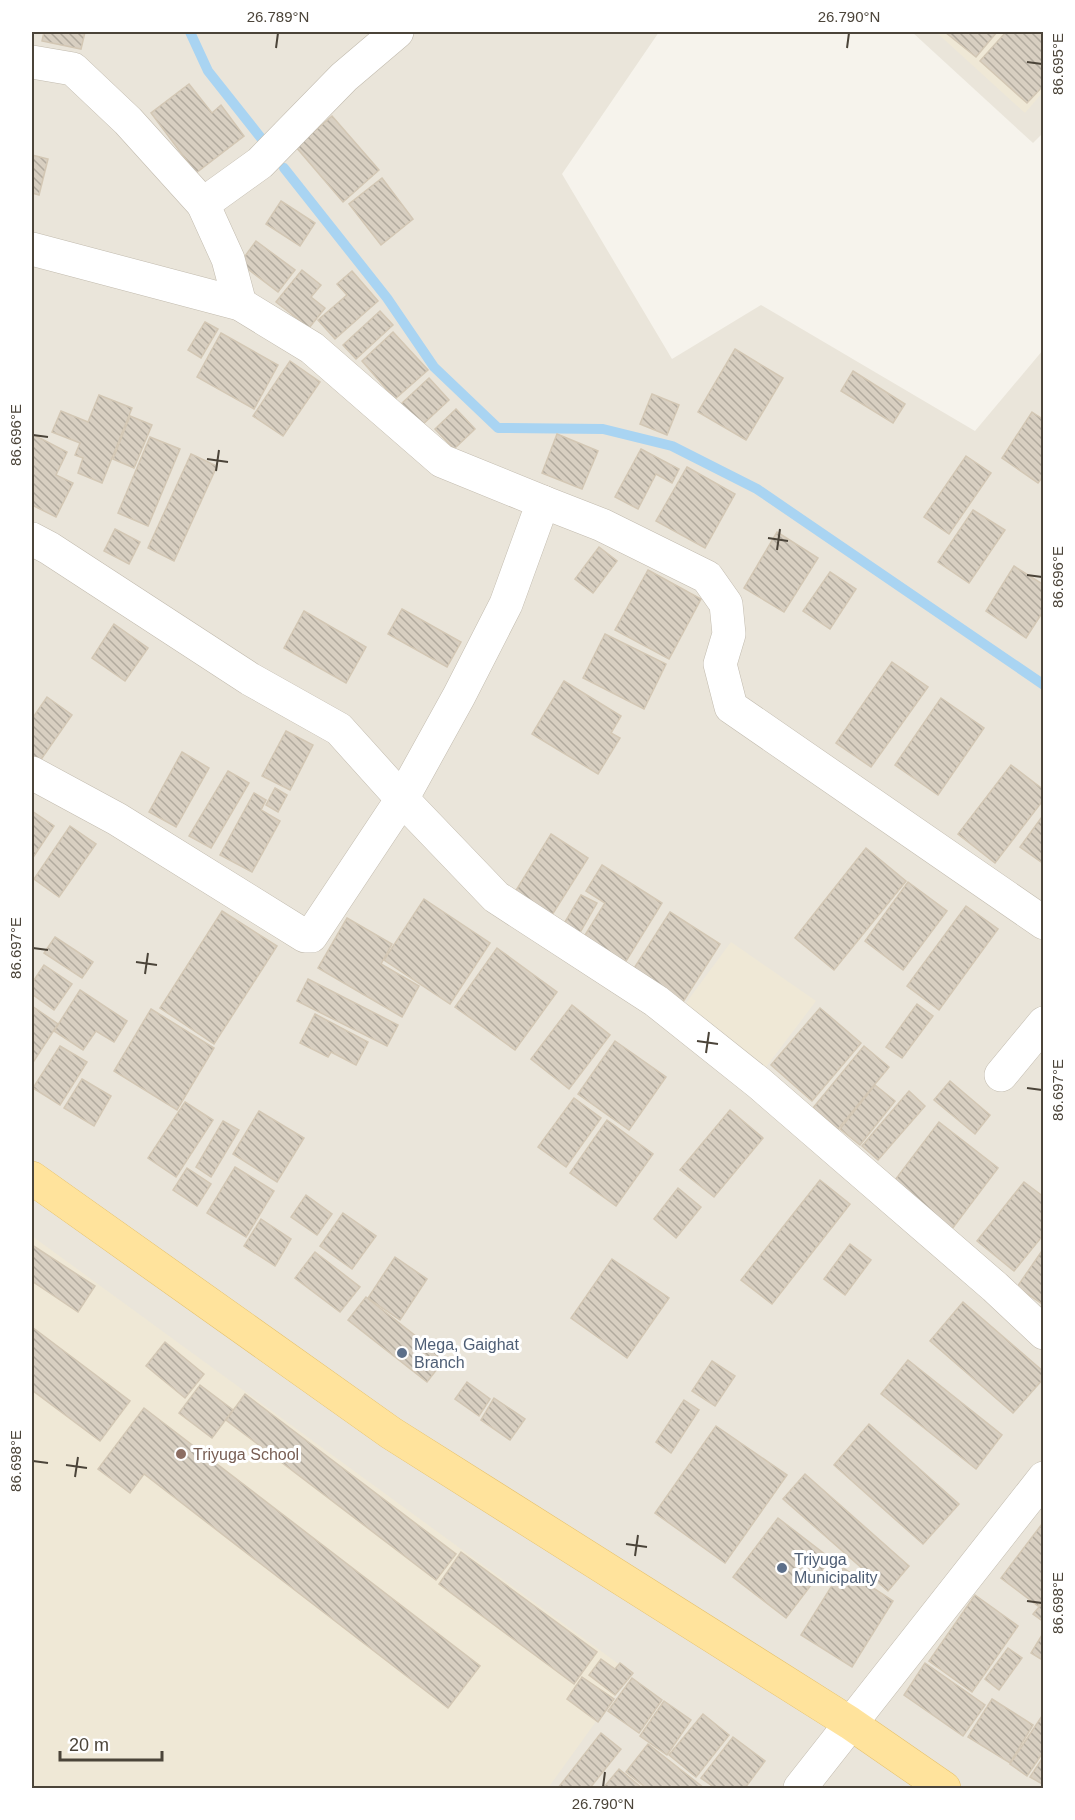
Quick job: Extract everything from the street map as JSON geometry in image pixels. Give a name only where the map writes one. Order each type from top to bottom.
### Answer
[{"type":"main road","points":[[32,1178],[391,1433],[850,1723],[944,1788]]},
{"type":"street","points":[[203,204],[260,163],[344,78],[397,32]]},
{"type":"street","points":[[32,62],[73,69],[128,121],[203,204],[228,259],[240,304]]},
{"type":"street","points":[[32,249],[240,304],[312,348],[442,461],[602,525],[706,577],[726,604],[729,634],[720,664],[731,707],[1044,923]]},
{"type":"street","points":[[32,773],[117,819],[305,936],[311,936],[402,799],[459,696],[506,604],[543,502]]},
{"type":"street","points":[[32,539],[250,679],[339,729],[496,897],[656,1001],[759,1083],[995,1287],[1044,1333]]},
{"type":"street","points":[[1001,1075],[1044,1023]]},
{"type":"street","points":[[800,1788],[1044,1478]]},
{"type":"shaded area","points":[[32,32],[659,32],[562,174],[672,359],[761,305],[975,431],[1043,350],[1043,1788],[32,1788]]},
{"type":"shaded area","points":[[912,32],[1043,32],[1043,133],[1033,143]]},
{"type":"shaded area","points":[[936,32],[1043,32],[1043,92],[1025,113]]},
{"type":"shaded area","points":[[731,942],[816,1001],[763,1071],[683,1007]]},
{"type":"shaded area","name":"Triyuga School","points":[[32,1236],[631,1673],[548,1788],[32,1788]]},
{"type":"building","points":[[44,32],[85,32],[81,49],[42,41]]},
{"type":"building","points":[[945,32],[997,32],[976,57]]},
{"type":"building","points":[[1006,32],[1044,32],[1044,85],[1027,103],[980,61]]},
{"type":"building","points":[[189,84],[212,113],[221,105],[244,136],[196,173],[151,113]]},
{"type":"building","points":[[332,116],[379,170],[343,202],[296,147]]},
{"type":"building","points":[[32,155],[48,159],[39,195],[32,193]]},
{"type":"building","points":[[382,178],[413,219],[381,245],[349,204]]},
{"type":"building","points":[[281,201],[315,223],[300,246],[266,224]]},
{"type":"building","points":[[256,241],[295,270],[278,292],[240,263]]},
{"type":"building","points":[[302,270],[321,285],[311,297],[325,308],[309,328],[276,302]]},
{"type":"building","points":[[352,271],[378,301],[335,339],[318,320],[347,295],[337,284]]},
{"type":"building","points":[[380,311],[393,325],[356,359],[343,345]]},
{"type":"building","points":[[205,322],[218,329],[201,358],[188,350]]},
{"type":"building","points":[[393,332],[428,370],[395,399],[362,361]]},
{"type":"building","points":[[221,333],[278,365],[254,409],[197,377]]},
{"type":"building","points":[[735,349],[783,378],[746,440],[698,412]]},
{"type":"building","points":[[290,361],[320,382],[283,436],[253,416]]},
{"type":"building","points":[[853,371],[905,404],[893,423],[841,391]]},
{"type":"building","points":[[429,378],[449,400],[421,426],[401,404]]},
{"type":"building","points":[[652,394],[679,405],[667,435],[640,424]]},
{"type":"building","points":[[99,395],[132,408],[102,483],[78,473],[83,458],[75,455],[80,443],[52,432],[61,411],[88,422]]},
{"type":"building","points":[[456,409],[475,429],[454,449],[435,429]]},
{"type":"building","points":[[1032,412],[1044,420],[1044,475],[1038,483],[1002,458]]},
{"type":"building","points":[[130,416],[152,425],[134,468],[113,459]]},
{"type":"building","points":[[32,434],[67,452],[56,475],[73,483],[56,517],[32,505]]},
{"type":"building","points":[[557,434],[598,451],[582,489],[542,473]]},
{"type":"building","points":[[150,437],[180,449],[148,526],[118,513]]},
{"type":"building","points":[[641,449],[679,469],[672,483],[656,474],[638,509],[615,497]]},
{"type":"building","points":[[191,454],[217,466],[174,561],[148,548]]},
{"type":"building","points":[[966,456],[991,473],[949,534],[924,517]]},
{"type":"building","points":[[687,467],[735,494],[705,548],[656,521]]},
{"type":"building","points":[[973,510],[1005,530],[969,583],[938,562]]},
{"type":"building","points":[[115,529],[140,542],[129,564],[104,551]]},
{"type":"building","points":[[777,532],[818,558],[784,612],[744,588]]},
{"type":"building","points":[[599,547],[617,561],[593,593],[575,579]]},
{"type":"building","points":[[1014,566],[1044,585],[1044,610],[1026,638],[986,611]]},
{"type":"building","points":[[648,570],[701,599],[669,659],[615,630]]},
{"type":"building","points":[[830,572],[856,589],[830,629],[803,611]]},
{"type":"building","points":[[402,609],[461,642],[447,667],[388,634]]},
{"type":"building","points":[[304,611],[366,647],[346,683],[284,648]]},
{"type":"building","points":[[114,624],[148,648],[125,681],[92,658]]},
{"type":"building","points":[[605,634],[666,664],[644,709],[583,678]]},
{"type":"building","points":[[892,662],[928,687],[871,767],[836,743]]},
{"type":"building","points":[[564,681],[621,716],[611,733],[620,738],[598,774],[532,734]]},
{"type":"building","points":[[47,697],[72,715],[40,761],[32,755],[32,719]]},
{"type":"building","points":[[941,698],[984,728],[938,795],[895,765]]},
{"type":"building","points":[[286,731],[313,745],[290,790],[262,776]]},
{"type":"building","points":[[182,752],[209,768],[176,827],[149,812]]},
{"type":"building","points":[[1011,765],[1044,790],[1044,799],[995,863],[958,834]]},
{"type":"building","points":[[228,771],[249,783],[211,848],[189,836]]},
{"type":"building","points":[[275,788],[287,795],[278,812],[266,805]]},
{"type":"building","points":[[254,793],[266,800],[261,810],[280,821],[252,872],[220,855]]},
{"type":"building","points":[[32,811],[54,826],[32,859]]},
{"type":"building","points":[[1044,814],[1044,864],[1020,847]]},
{"type":"building","points":[[70,826],[96,844],[59,897],[34,879]]},
{"type":"building","points":[[551,834],[588,858],[552,915],[515,892]]},
{"type":"building","points":[[866,848],[906,881],[834,970],[795,938]]},
{"type":"building","points":[[602,865],[662,903],[623,966],[582,940],[605,903],[586,891]]},
{"type":"building","points":[[908,882],[947,911],[903,970],[865,941]]},
{"type":"building","points":[[581,895],[597,903],[578,936],[562,927]]},
{"type":"building","points":[[424,899],[490,943],[450,1004],[384,960]]},
{"type":"building","points":[[966,906],[998,929],[939,1010],[907,986]]},
{"type":"building","points":[[222,911],[277,946],[214,1044],[160,1008]]},
{"type":"building","points":[[670,912],[720,944],[681,1005],[631,973]]},
{"type":"building","points":[[347,918],[392,944],[381,964],[419,986],[402,1017],[318,968]]},
{"type":"building","points":[[55,937],[93,962],[82,978],[44,953]]},
{"type":"building","points":[[497,948],[557,992],[515,1050],[455,1007]]},
{"type":"building","points":[[44,965],[72,984],[54,1010],[32,994],[32,983]]},
{"type":"building","points":[[308,979],[398,1025],[387,1046],[297,1001]]},
{"type":"building","points":[[80,990],[127,1021],[114,1042],[96,1031],[83,1050],[54,1031]]},
{"type":"building","points":[[917,1004],[933,1016],[902,1058],[886,1047]]},
{"type":"building","points":[[572,1005],[610,1035],[569,1089],[531,1059]]},
{"type":"building","points":[[32,1006],[58,1024],[32,1064]]},
{"type":"building","points":[[820,1008],[861,1043],[812,1101],[771,1065]]},
{"type":"building","points":[[151,1009],[214,1048],[177,1110],[114,1071]]},
{"type":"building","points":[[315,1014],[368,1042],[356,1065],[331,1052],[328,1057],[300,1043]]},
{"type":"building","points":[[615,1041],[666,1077],[629,1130],[578,1094]]},
{"type":"building","points":[[60,1046],[87,1062],[60,1105],[33,1088]]},
{"type":"building","points":[[864,1046],[889,1067],[838,1129],[813,1108]]},
{"type":"building","points":[[82,1079],[111,1096],[94,1126],[64,1108]]},
{"type":"building","points":[[950,1081],[990,1115],[975,1134],[934,1100]]},
{"type":"building","points":[[875,1085],[895,1101],[860,1145],[840,1129]]},
{"type":"building","points":[[909,1091],[925,1106],[878,1160],[862,1146]]},
{"type":"building","points":[[574,1098],[601,1118],[566,1167],[538,1147]]},
{"type":"building","points":[[185,1102],[213,1120],[176,1177],[148,1158]]},
{"type":"building","points":[[730,1110],[763,1138],[714,1197],[680,1170]]},
{"type":"building","points":[[259,1111],[304,1138],[277,1182],[233,1154]]},
{"type":"building","points":[[607,1120],[653,1154],[616,1206],[570,1173]]},
{"type":"building","points":[[223,1121],[239,1130],[211,1177],[196,1167]]},
{"type":"building","points":[[939,1122],[998,1168],[952,1229],[892,1184]]},
{"type":"building","points":[[235,1167],[274,1191],[246,1237],[207,1213]]},
{"type":"building","points":[[187,1168],[211,1184],[197,1206],[173,1190]]},
{"type":"building","points":[[820,1180],[850,1204],[772,1304],[741,1280]]},
{"type":"building","points":[[1024,1182],[1044,1197],[1044,1234],[1014,1271],[977,1241]]},
{"type":"building","points":[[678,1188],[701,1207],[676,1238],[654,1219]]},
{"type":"building","points":[[306,1195],[332,1214],[317,1235],[291,1217]]},
{"type":"building","points":[[343,1213],[376,1236],[352,1269],[320,1246]]},
{"type":"building","points":[[261,1219],[291,1239],[275,1266],[244,1246]]},
{"type":"building","points":[[850,1244],[871,1260],[845,1295],[824,1279]]},
{"type":"building","points":[[32,1245],[95,1286],[78,1312],[32,1281]]},
{"type":"building","points":[[1044,1248],[1044,1305],[1017,1287]]},
{"type":"building","points":[[315,1252],[360,1287],[340,1312],[295,1278]]},
{"type":"building","points":[[395,1257],[427,1279],[400,1320],[368,1298]]},
{"type":"building","points":[[612,1259],[669,1298],[627,1358],[571,1318]]},
{"type":"building","points":[[366,1297],[445,1359],[427,1382],[348,1320]]},
{"type":"building","points":[[963,1302],[1044,1372],[1044,1378],[1013,1413],[930,1341]]},
{"type":"building","points":[[32,1327],[130,1401],[100,1441],[32,1390]]},
{"type":"building","points":[[165,1342],[204,1374],[185,1398],[146,1366]]},
{"type":"building","points":[[908,1360],[1002,1435],[976,1469],[881,1394]]},
{"type":"building","points":[[712,1361],[735,1376],[715,1406],[692,1391]]},
{"type":"building","points":[[467,1382],[490,1399],[479,1416],[455,1399]]},
{"type":"building","points":[[200,1385],[233,1410],[212,1438],[179,1413]]},
{"type":"building","points":[[245,1394],[456,1554],[436,1580],[226,1420]]},
{"type":"building","points":[[494,1398],[525,1419],[510,1440],[481,1420]]},
{"type":"building","points":[[684,1400],[699,1410],[671,1453],[656,1442]]},
{"type":"building","points":[[144,1408],[480,1666],[448,1708],[144,1474],[130,1493],[98,1469]]},
{"type":"building","points":[[869,1424],[959,1504],[923,1544],[834,1465]]},
{"type":"building","points":[[716,1426],[787,1475],[725,1563],[655,1513]]},
{"type":"building","points":[[805,1474],[909,1566],[888,1591],[783,1499]]},
{"type":"building","name":"Triyuga Municipality","points":[[778,1518],[831,1559],[786,1618],[733,1577]]},
{"type":"building","points":[[1042,1524],[1044,1525],[1044,1599],[1038,1606],[1001,1578]]},
{"type":"building","points":[[461,1552],[597,1652],[574,1684],[439,1584]]},
{"type":"building","points":[[843,1568],[893,1601],[852,1667],[801,1635]]},
{"type":"building","points":[[975,1595],[1018,1626],[972,1692],[929,1661]]},
{"type":"building","points":[[1044,1601],[1044,1622],[1033,1614]]},
{"type":"building","points":[[1042,1635],[1044,1636],[1044,1661],[1031,1653]]},
{"type":"building","points":[[1008,1648],[1022,1658],[999,1690],[985,1679]]},
{"type":"building","points":[[601,1659],[615,1669],[620,1663],[633,1673],[615,1695],[589,1675]]},
{"type":"building","points":[[925,1663],[985,1705],[963,1736],[904,1695]]},
{"type":"building","points":[[582,1677],[614,1699],[598,1722],[567,1699]]},
{"type":"building","points":[[632,1678],[662,1700],[639,1733],[608,1711]]},
{"type":"building","points":[[992,1699],[1033,1725],[1010,1763],[968,1737]]},
{"type":"building","points":[[664,1701],[691,1720],[667,1755],[640,1736]]},
{"type":"building","points":[[1044,1713],[1044,1751],[1027,1776],[1010,1764]]},
{"type":"building","points":[[703,1714],[729,1735],[696,1777],[669,1755]]},
{"type":"building","points":[[601,1733],[621,1749],[590,1788],[558,1788]]},
{"type":"building","points":[[733,1737],[765,1761],[745,1788],[715,1788],[701,1778]]},
{"type":"building","points":[[648,1744],[704,1788],[646,1788],[626,1772]]},
{"type":"building","points":[[1044,1756],[1044,1785],[1030,1777]]},
{"type":"building","points":[[619,1769],[642,1788],[604,1787]]},
{"type":"waterway","points":[[190,32],[208,71],[265,143]]},
{"type":"waterway","points":[[284,168],[387,298],[434,367],[498,428],[603,429],[672,446],[757,489],[1044,685]]},
{"type":"place","name":"Mega, Gaighat Branch","points":[[402,1353]]},
{"type":"place","name":"Triyuga School","points":[[181,1454]]},
{"type":"place","name":"Triyuga Municipality","points":[[782,1568]]}]
